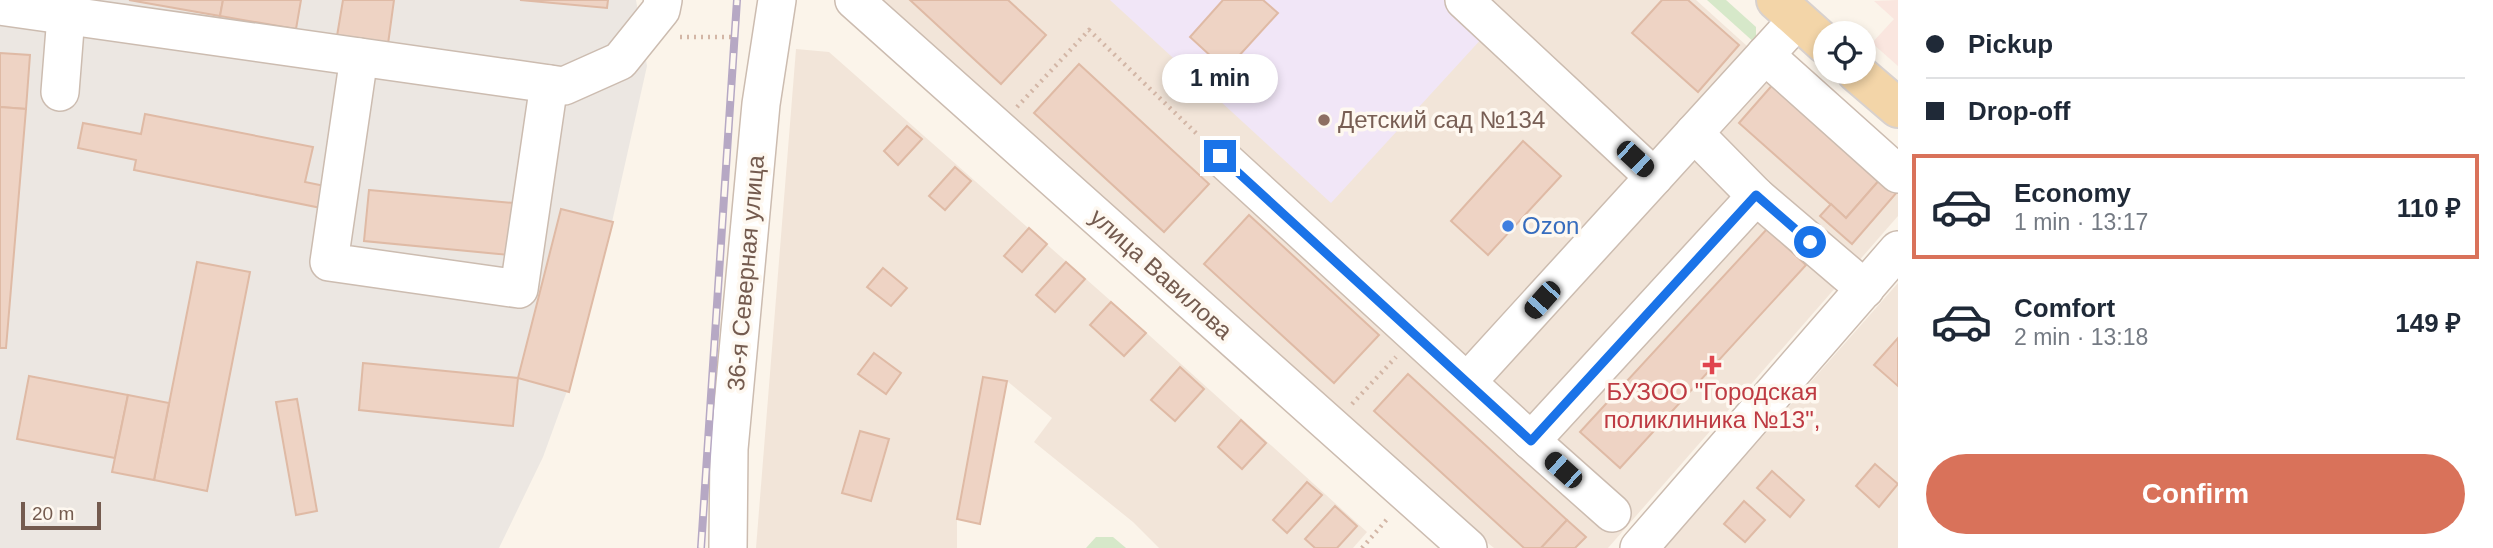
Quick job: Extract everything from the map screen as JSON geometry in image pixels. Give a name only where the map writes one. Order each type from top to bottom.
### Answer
[{"type":"main road","points":[[1786,6],[1813,32]]},
{"type":"main road","points":[[1871,84],[1897,105]]},
{"type":"street","name":"улица Вавилова","points":[[853,0],[1468,548]]},
{"type":"street","points":[[1464,0],[1654,177]]},
{"type":"street","points":[[0,6],[564,86],[620,61],[654,15]]},
{"type":"street","points":[[1467,382],[1765,55],[1786,6]]},
{"type":"street","points":[[60,92],[66,16]]},
{"type":"street","name":"36-я Северная улица","points":[[728,548],[729,449],[761,104],[774,17]]},
{"type":"street","points":[[1765,55],[1898,174]]},
{"type":"street","points":[[359,57],[329,262],[370,268],[519,289],[549,84]]},
{"type":"street","points":[[1694,133],[1756,195],[1865,289]]},
{"type":"street","points":[[1220,156],[1612,513]]},
{"type":"street","points":[[1531,441],[1756,195]]},
{"type":"street","points":[[1639,548],[1898,250]]},
{"type":"path","points":[[654,15],[671,37],[717,38],[774,17]]},
{"type":"path","points":[[997,128],[1089,30],[1220,156]]},
{"type":"path","points":[[1332,426],[1416,336]]},
{"type":"path","points":[[1362,548],[1409,495]]},
{"type":"shaded area","points":[[0,0],[636,0],[647,66],[612,222],[567,391],[543,457],[499,548],[0,548]]},
{"type":"shaded area","points":[[879,0],[1696,0],[1898,182],[1898,216],[1608,548],[1494,548],[1362,441]]},
{"type":"shaded area","name":"Детский сад №134","points":[[1110,0],[1444,0],[1484,36],[1331,203]]},
{"type":"shaded area","points":[[1898,0],[1898,66],[1876,47],[1876,39],[1894,19],[1874,1]]},
{"type":"shaded area","points":[[796,49],[829,52],[1367,532],[1353,548],[1159,548],[1133,522],[1034,442],[1052,418],[1007,381],[984,377],[957,519],[957,548],[756,548]]},
{"type":"shaded area","points":[[1898,283],[1898,548],[1664,548]]},
{"type":"green space","points":[[1707,0],[1726,0],[1756,27],[1756,44]]},
{"type":"green space","points":[[1096,537],[1113,537],[1126,548],[1086,548]]},
{"type":"building","points":[[129,0],[223,0],[220,16]]},
{"type":"building","points":[[223,0],[301,0],[296,29],[220,16]]},
{"type":"building","points":[[343,0],[394,0],[388,44],[337,36]]},
{"type":"building","points":[[520,0],[608,0],[607,8]]},
{"type":"building","points":[[910,0],[1008,0],[1046,35],[1001,84]]},
{"type":"building","points":[[1223,0],[1263,0],[1278,13],[1226,70],[1190,37]]},
{"type":"building","points":[[1662,0],[1688,0],[1739,45],[1698,92],[1632,33]]},
{"type":"building","points":[[0,53],[30,55],[26,109],[0,107]]},
{"type":"building","points":[[1079,64],[1209,184],[1164,232],[1034,113]]},
{"type":"building","points":[[1775,82],[1882,177],[1846,218],[1739,123]]},
{"type":"building","points":[[0,107],[26,109],[6,348],[0,348]]},
{"type":"building","points":[[145,114],[313,147],[305,182],[325,186],[321,208],[134,170],[136,160],[78,148],[83,123],[141,134]]},
{"type":"building","points":[[907,126],[922,139],[898,165],[884,151]]},
{"type":"building","points":[[1523,141],[1561,176],[1488,255],[1451,221]]},
{"type":"building","points":[[955,167],[971,181],[945,210],[929,196]]},
{"type":"building","points":[[1882,177],[1898,191],[1852,244],[1820,216],[1831,204],[1846,218]]},
{"type":"building","points":[[369,190],[514,203],[509,255],[364,241]]},
{"type":"building","points":[[561,209],[613,222],[569,392],[518,378]]},
{"type":"building","points":[[1249,215],[1379,335],[1334,383],[1204,264]]},
{"type":"building","points":[[1029,228],[1047,244],[1022,272],[1004,256]]},
{"type":"building","points":[[1767,229],[1806,265],[1620,468],[1580,432]]},
{"type":"building","points":[[197,262],[250,272],[207,491],[154,480]]},
{"type":"building","points":[[1066,262],[1085,279],[1055,312],[1036,295]]},
{"type":"building","points":[[883,268],[907,288],[891,306],[867,287]]},
{"type":"building","points":[[1111,302],[1146,333],[1124,356],[1090,325]]},
{"type":"building","points":[[1898,338],[1898,386],[1874,365]]},
{"type":"building","points":[[874,353],[901,373],[886,394],[858,374]]},
{"type":"building","points":[[363,363],[518,378],[513,426],[359,410]]},
{"type":"building","points":[[1180,367],[1204,389],[1175,421],[1151,400]]},
{"type":"building","points":[[1408,374],[1567,520],[1541,548],[1524,548],[1374,411]]},
{"type":"building","points":[[29,376],[128,395],[115,458],[17,439]]},
{"type":"building","points":[[983,377],[1007,381],[980,524],[957,519]]},
{"type":"building","points":[[128,395],[169,403],[154,480],[112,472]]},
{"type":"building","points":[[297,399],[317,511],[296,515],[276,402]]},
{"type":"building","points":[[1241,420],[1266,443],[1242,469],[1218,447]]},
{"type":"building","points":[[860,431],[889,439],[871,501],[842,493]]},
{"type":"building","points":[[1875,464],[1898,484],[1879,507],[1856,486]]},
{"type":"building","points":[[1772,471],[1804,500],[1790,517],[1757,488]]},
{"type":"building","points":[[1307,482],[1322,495],[1287,533],[1273,520]]},
{"type":"building","points":[[1744,501],[1765,520],[1745,542],[1724,524]]},
{"type":"building","points":[[1335,506],[1357,526],[1337,548],[1315,548],[1305,539]]},
{"type":"building","points":[[1567,520],[1586,537],[1575,548],[1541,548]]},
{"type":"railway","points":[[701,548],[737,0]]},
{"type":"place","name":"Детский сад №134","points":[[1324,120]]},
{"type":"place","name":"Ozon","points":[[1508,226]]},
{"type":"place","name":"БУЗОО \"Городская поликлиника №13\",","points":[[1712,365]]},
{"type":"route","points":[[1220,156],[1531,441],[1756,195],[1810,242]]}]
